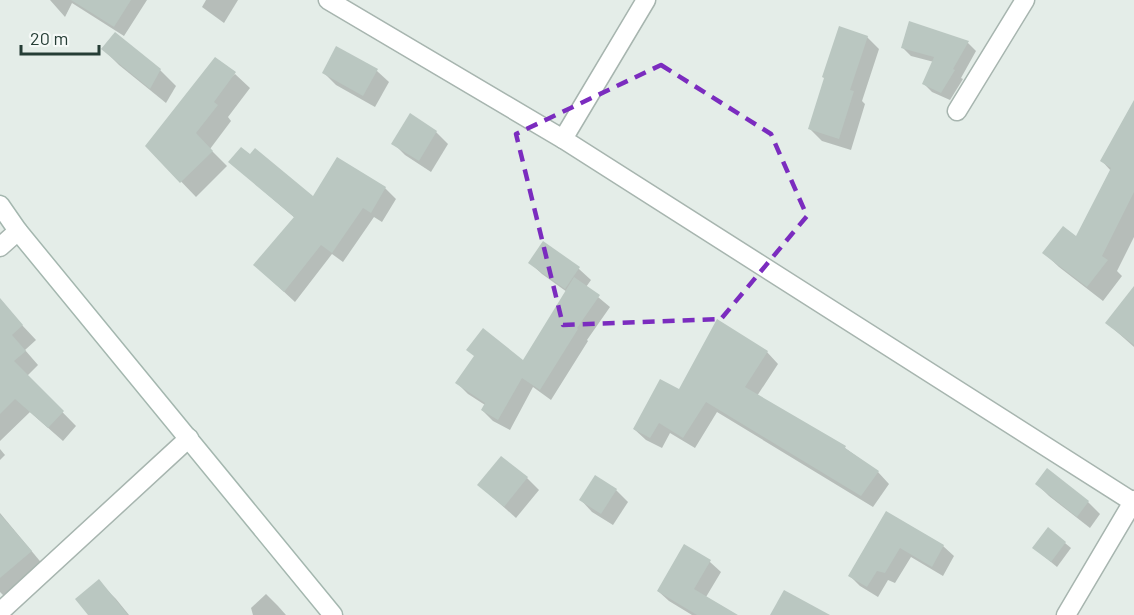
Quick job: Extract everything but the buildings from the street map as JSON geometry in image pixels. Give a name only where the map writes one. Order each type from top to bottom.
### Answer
[{"type":"street","points":[[328,0],[562,140],[1133,501],[1066,615]]},
{"type":"street","points":[[562,140],[646,0]]},
{"type":"street","points":[[957,111],[1025,0]]},
{"type":"street","points":[[0,205],[18,231],[333,615]]},
{"type":"street","points":[[0,247],[18,231]]},
{"type":"street","points":[[0,612],[189,438]]},
{"type":"highlighted area","points":[[661,65],[771,134],[807,216],[721,319],[563,325],[516,134]]}]
